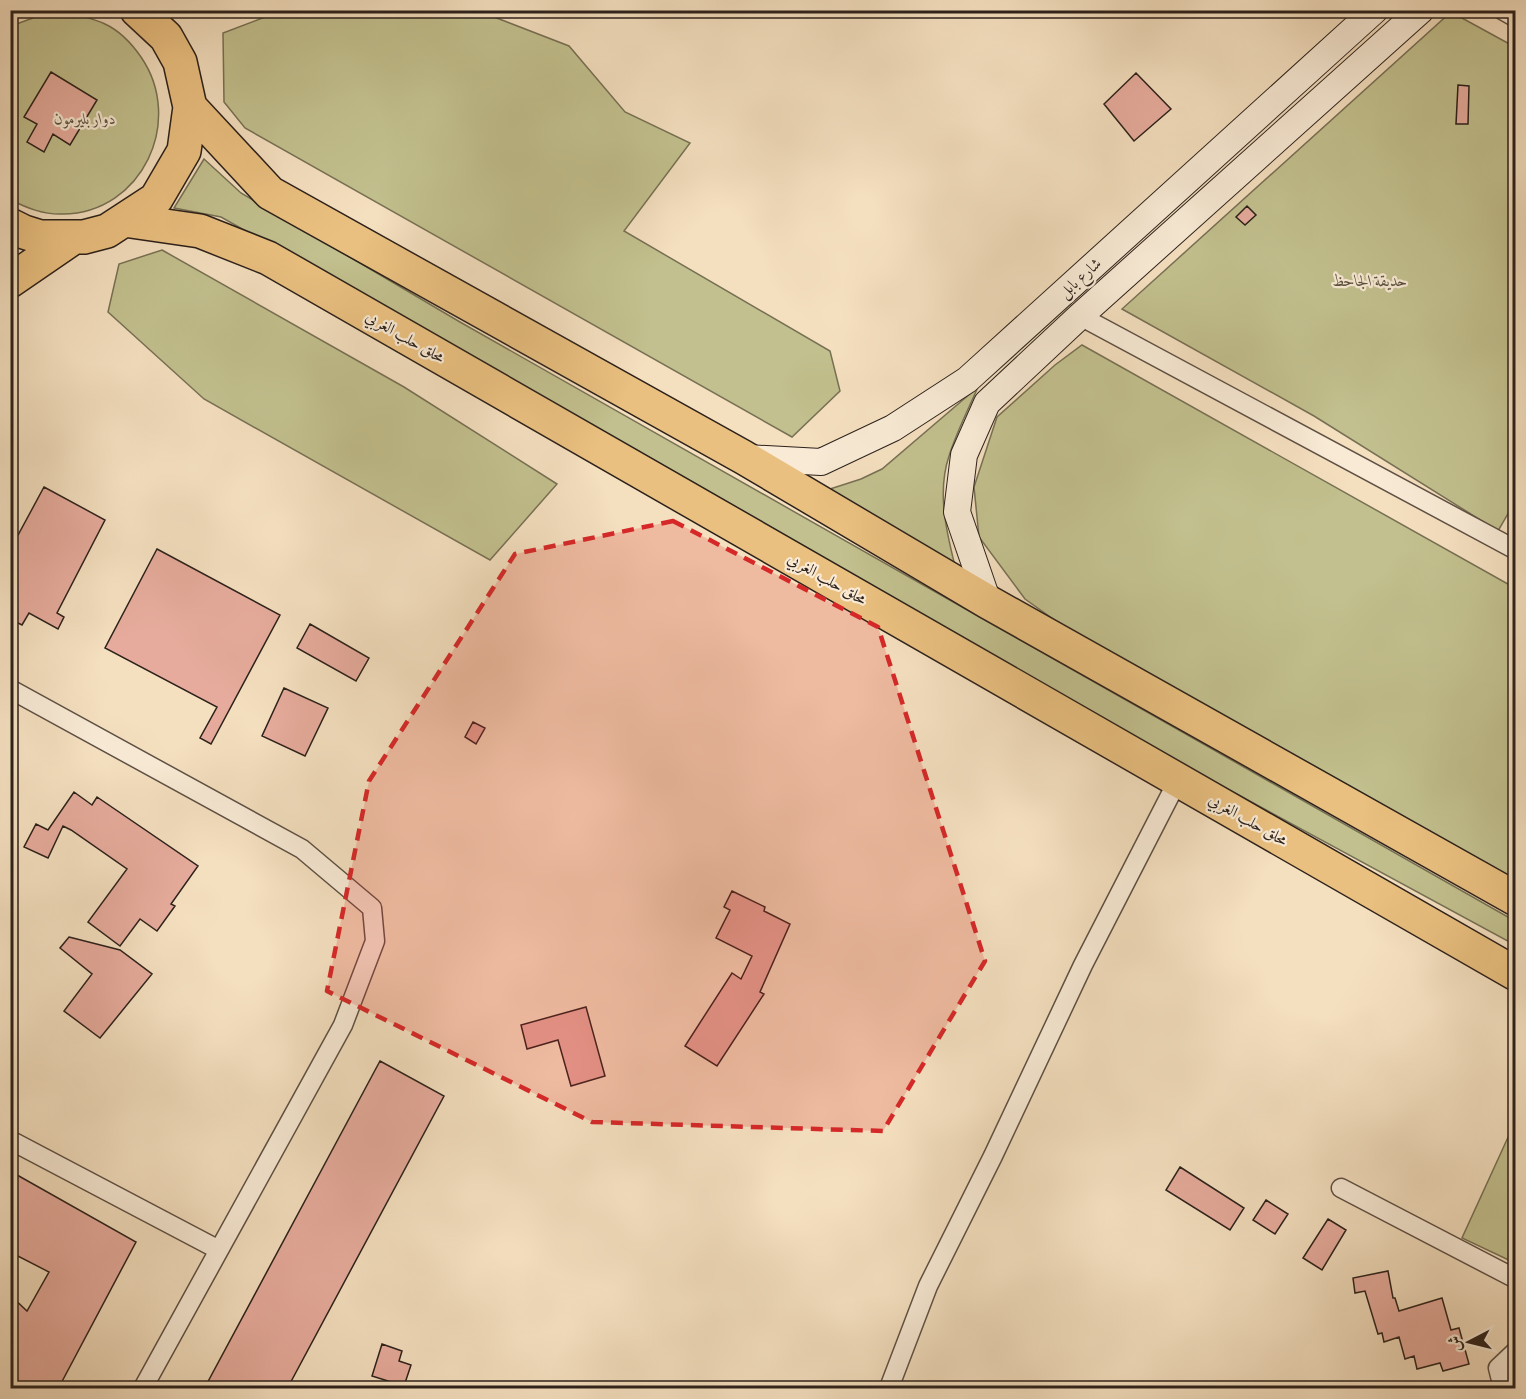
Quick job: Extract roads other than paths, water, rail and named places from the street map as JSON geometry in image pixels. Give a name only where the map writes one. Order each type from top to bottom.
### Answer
[{"type":"highway","points":[[10,225],[40,237],[84,237],[107,231],[156,199],[184,151],[190,107],[180,62],[166,37],[137,10]]},
{"type":"highway","points":[[190,107],[270,193],[743,457],[988,602],[1515,899]]},
{"type":"highway","name":"محلق حلب الغربي","points":[[124,220],[200,231],[268,258],[1515,974]]},
{"type":"highway","points":[[10,281],[75,237]]},
{"type":"street","name":"شارع بابل","points":[[743,457],[821,462],[893,428],[967,380],[1375,10]]},
{"type":"street","points":[[988,602],[957,513],[964,455],[987,403],[1080,316],[1421,10]]},
{"type":"street","points":[[1502,10],[1515,18]]},
{"type":"street","points":[[1080,316],[1514,547]]},
{"type":"street","points":[[980,369],[999,391]]},
{"type":"street","points":[[10,689],[302,849],[372,908],[375,941],[343,1025],[143,1389]]},
{"type":"street","points":[[889,1389],[928,1286],[993,1156],[1083,965],[1178,780]]},
{"type":"street","points":[[10,1140],[219,1250]]},
{"type":"street","points":[[1341,1188],[1515,1279]]},
{"type":"street","points":[[1503,1389],[1498,1368],[1515,1351]]},
{"type":"park label","name":"دوار بليرمون","points":[[85,119]]},
{"type":"park label","name":"حديقة الجاحظ","points":[[1370,281]]}]
